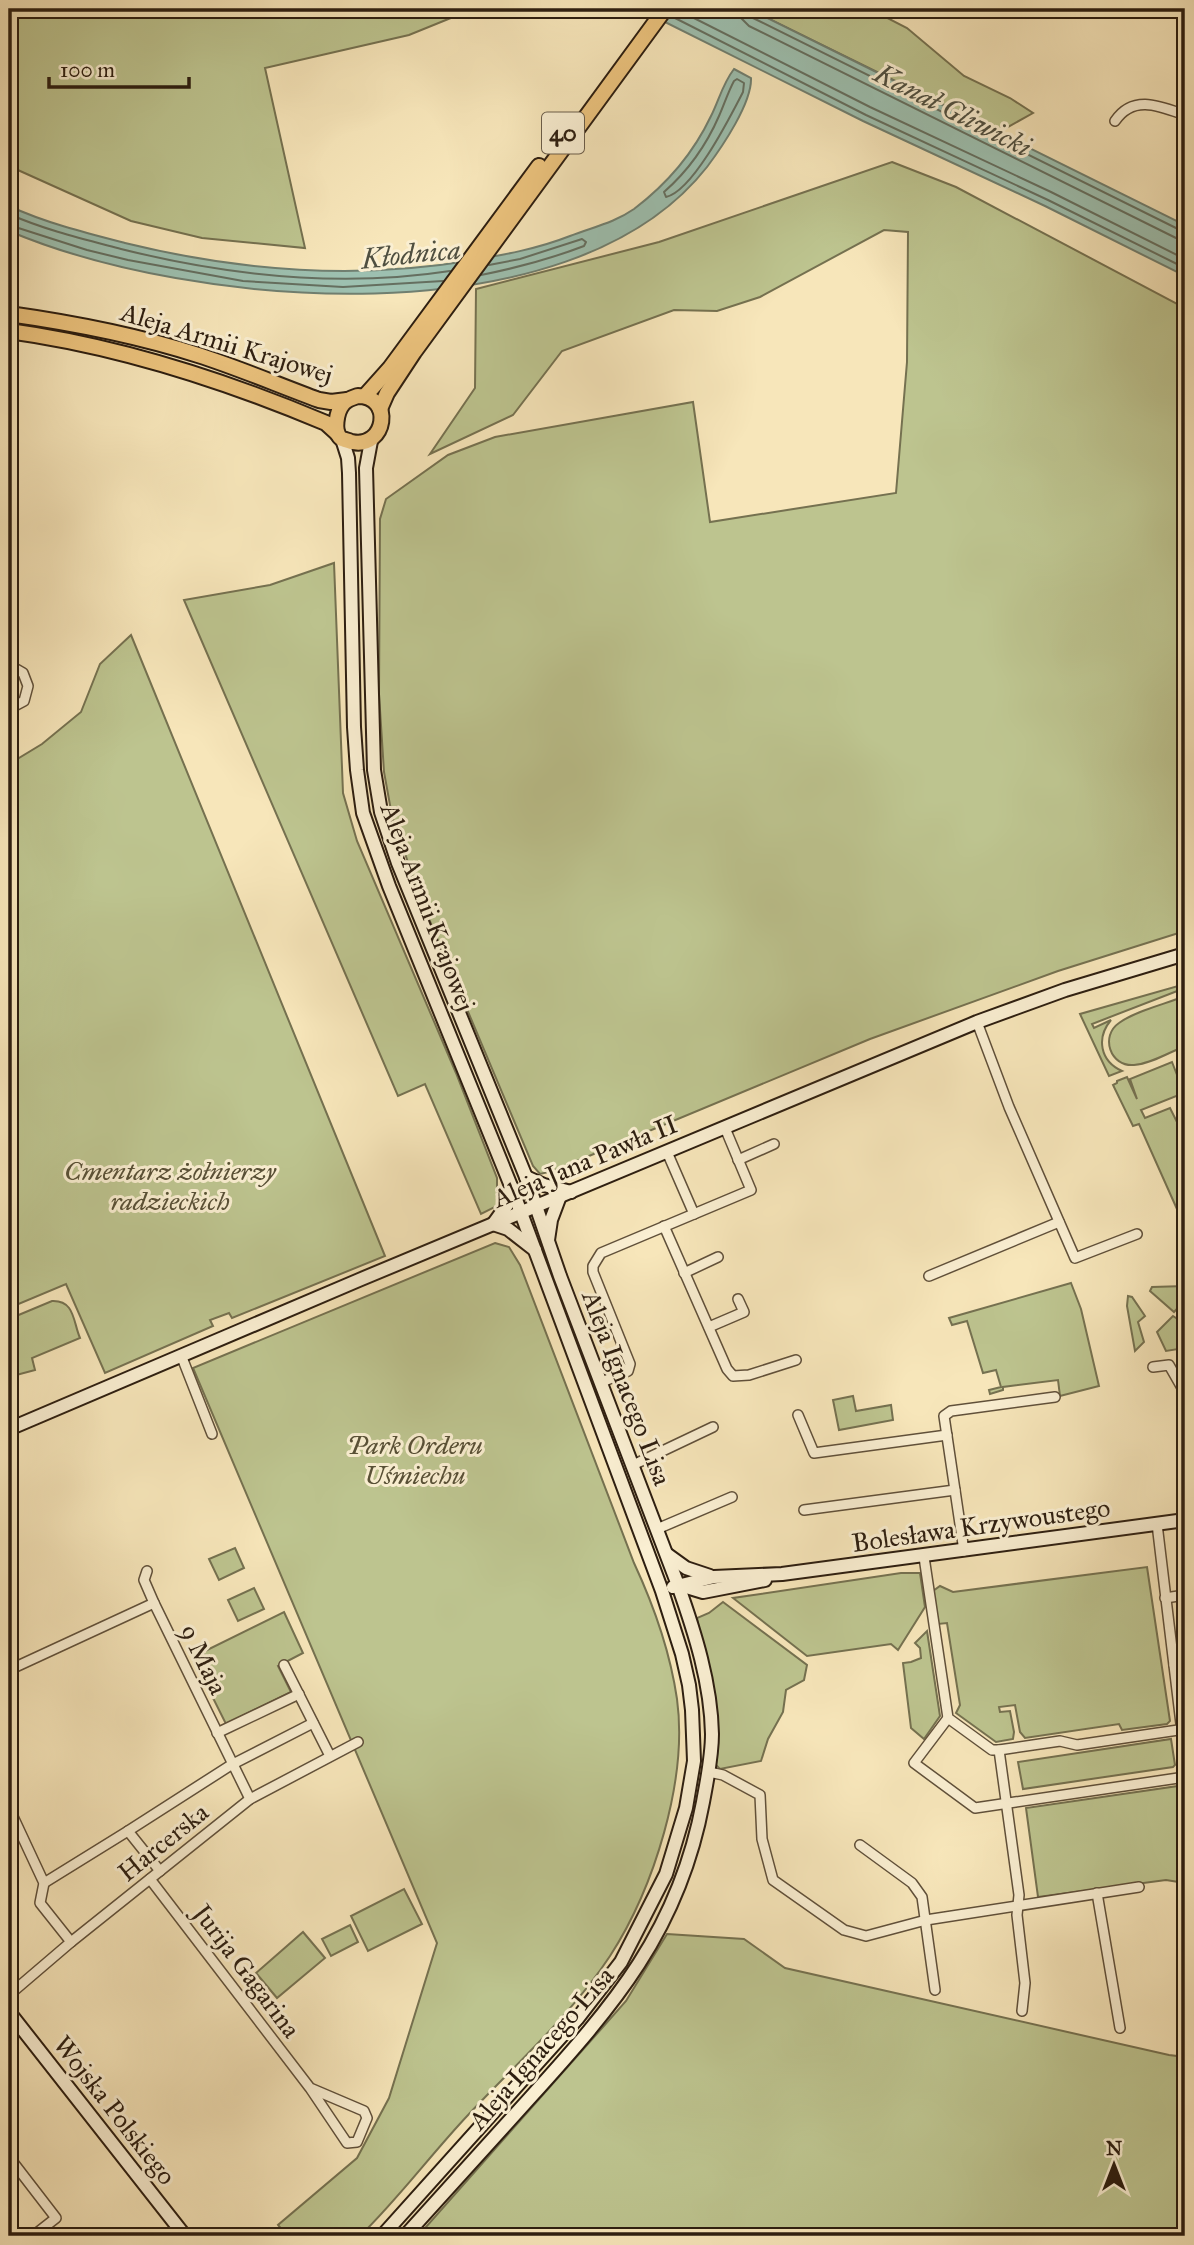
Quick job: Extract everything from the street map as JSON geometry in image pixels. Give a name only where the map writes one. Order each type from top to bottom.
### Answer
[{"type":"main road","name":"40","points":[[631,47],[653,9]]},
{"type":"main road","name":"40","points":[[365,396],[429,324],[631,47],[665,9]]},
{"type":"main road","name":"Aleja Armii Krajowej","points":[[9,313],[77,324],[159,344],[243,370],[319,400],[347,400]]},
{"type":"main road","name":"40","points":[[371,441],[381,423],[380,409],[429,324]]},
{"type":"main road","name":"Aleja Armii Krajowej","points":[[9,331],[76,342],[190,371],[327,423],[340,436]]},
{"type":"main road","points":[[371,441],[358,443],[340,436],[338,414],[347,400],[365,396],[376,402],[380,409]]},
{"type":"street","points":[[1115,121],[1122,111],[1136,104],[1185,115]]},
{"type":"street","name":"Aleja Armii Krajowej","points":[[340,436],[346,449],[349,473],[354,727],[359,795],[363,813],[389,886],[521,1212]]},
{"type":"street","name":"Aleja Armii Krajowej","points":[[371,441],[366,488],[371,728],[377,796],[398,863],[537,1206]]},
{"type":"street","points":[[9,665],[23,673],[28,686],[24,701],[9,709]]},
{"type":"street","name":"Aleja Jana Pawła II","points":[[9,1429],[977,1022],[1065,990],[1185,954]]},
{"type":"street","points":[[977,1022],[1005,1096],[1075,1258],[1138,1234]]},
{"type":"street","points":[[602,1382],[628,1371],[630,1364],[593,1272],[593,1266],[601,1253],[751,1190],[725,1128]]},
{"type":"street","points":[[738,1160],[774,1144]]},
{"type":"street","points":[[667,1152],[694,1214]]},
{"type":"street","points":[[526,1177],[565,1194],[551,1220],[548,1242]]},
{"type":"street","points":[[512,1186],[507,1205],[493,1224],[508,1229],[535,1251]]},
{"type":"street","name":"Aleja Ignacego Lisa","points":[[405,2236],[591,2030],[636,1971],[683,1879],[694,1846],[709,1772],[712,1735],[709,1699],[689,1615],[548,1242],[537,1206]]},
{"type":"street","name":"Aleja Ignacego Lisa","points":[[382,2236],[600,1991],[621,1962],[666,1874],[686,1808],[694,1761],[692,1710],[682,1654],[662,1591],[521,1212]]},
{"type":"street","points":[[929,1276],[1059,1222]]},
{"type":"street","points":[[664,1226],[727,1369],[733,1376],[749,1375],[796,1360]]},
{"type":"street","points":[[684,1273],[718,1257]]},
{"type":"street","points":[[709,1327],[744,1312],[738,1299]]},
{"type":"street","points":[[181,1355],[212,1434]]},
{"type":"street","points":[[1153,1367],[1169,1365],[1185,1393]]},
{"type":"street","points":[[964,1551],[944,1416],[951,1411],[1055,1397]]},
{"type":"street","points":[[798,1415],[814,1453],[947,1435]]},
{"type":"street","points":[[633,1465],[713,1427]]},
{"type":"street","points":[[804,1510],[955,1490]]},
{"type":"street","points":[[657,1529],[732,1497]]},
{"type":"street","name":"Bolesława Krzywoustego","points":[[678,1585],[714,1577],[782,1574],[924,1557],[1185,1520]]},
{"type":"street","points":[[1157,1524],[1184,1729],[1185,1757]]},
{"type":"street","name":"Bolesława Krzywoustego","points":[[667,1553],[687,1568],[714,1577]]},
{"type":"street","points":[[924,1557],[948,1718],[992,1750],[1060,1741],[1077,1745],[1184,1729]]},
{"type":"street","name":"9 Maja","points":[[148,1571],[144,1580],[154,1603],[231,1765],[250,1799]]},
{"type":"street","name":"Bolesława Krzywoustego","points":[[678,1585],[703,1591],[761,1581],[782,1574]]},
{"type":"street","points":[[662,1591],[678,1585]]},
{"type":"street","points":[[689,1615],[703,1591]]},
{"type":"street","points":[[1166,1598],[1185,1595]]},
{"type":"street","points":[[9,1671],[154,1603]]},
{"type":"street","points":[[1174,1665],[1185,1664]]},
{"type":"street","points":[[285,1665],[330,1756]]},
{"type":"street","points":[[217,1733],[299,1694]]},
{"type":"street","points":[[948,1718],[914,1763],[975,1808],[1185,1777]]},
{"type":"street","points":[[44,1883],[231,1765],[313,1723]]},
{"type":"street","name":"Harcerska","points":[[9,1995],[250,1799],[358,1742]]},
{"type":"street","points":[[999,1750],[1019,1895],[1017,1914],[1025,1983],[1022,2011]]},
{"type":"street","points":[[709,1772],[723,1775],[760,1796],[762,1839],[773,1880],[844,1930],[866,1936],[926,1920],[1139,1887]]},
{"type":"street","points":[[9,1808],[44,1883],[40,1903],[71,1942]]},
{"type":"street","points":[[128,1831],[160,1871]]},
{"type":"street","points":[[860,1846],[912,1883],[922,1898],[935,1990]]},
{"type":"street","name":"Jurija Gagarina","points":[[150,1879],[310,2088],[347,2143],[357,2142],[367,2118],[364,2111],[310,2088]]},
{"type":"street","points":[[1097,1893],[1120,2028]]},
{"type":"street","name":"Wojska Polskiego","points":[[9,2012],[185,2236]]},
{"type":"street","points":[[9,2157],[56,2218],[33,2236]]},
{"type":"green space","points":[[9,9],[473,9],[409,35],[265,68],[305,248],[202,238],[131,221],[9,166]]},
{"type":"green space","points":[[749,9],[870,9],[907,28],[964,76],[1010,98],[1033,113],[999,132]]},
{"type":"green space","points":[[892,162],[956,187],[1185,308],[1185,931],[1058,971],[870,1039],[553,1171],[540,1174],[533,1166],[421,900],[392,816],[384,772],[379,694],[380,519],[386,499],[448,455],[495,437],[693,402],[710,522],[896,493],[907,362],[908,232],[884,230],[760,297],[717,311],[674,310],[562,351],[513,415],[430,454],[475,388],[476,289],[659,242]]},
{"type":"green space","points":[[334,563],[343,793],[357,841],[456,1073],[497,1178],[497,1206],[481,1214],[425,1084],[398,1096],[184,600],[270,585]]},
{"type":"green space","name":"Cmentarz żołnierzy radzieckich","points":[[131,635],[385,1256],[232,1318],[229,1313],[210,1320],[213,1326],[105,1373],[66,1284],[9,1308],[9,764],[42,744],[81,712],[100,664]]},
{"type":"green space","points":[[1185,984],[1185,988],[1092,1024],[1094,1028],[1111,1020],[1103,1034],[1103,1048],[1109,1061],[1122,1071],[1109,1076],[1080,1014]]},
{"type":"green space","points":[[1185,996],[1185,1046],[1134,1065],[1119,1061],[1114,1056],[1110,1050],[1110,1035],[1119,1023],[1142,1011]]},
{"type":"green space","points":[[1172,1062],[1184,1093],[1141,1110],[1145,1118],[1170,1108],[1185,1138],[1185,1227],[1139,1124],[1133,1126],[1113,1085],[1127,1077],[1137,1099],[1130,1079]]},
{"type":"green space","name":"Park Orderu Uśmiechu","points":[[495,1243],[509,1247],[520,1265],[660,1629],[677,1699],[679,1731],[672,1798],[664,1832],[641,1899],[610,1956],[579,1998],[469,2114],[360,2236],[287,2236],[278,2225],[357,2158],[389,2098],[437,1943],[193,1368]]},
{"type":"green space","points":[[1071,1283],[1081,1309],[1099,1386],[1060,1396],[1058,1380],[1003,1387],[1003,1390],[990,1394],[989,1390],[1001,1387],[996,1370],[983,1373],[967,1321],[952,1325],[949,1318]]},
{"type":"green space","points":[[1185,1286],[1185,1300],[1174,1312],[1150,1291],[1152,1287]]},
{"type":"green space","points":[[1128,1296],[1132,1297],[1145,1316],[1138,1322],[1144,1342],[1135,1351],[1127,1306]]},
{"type":"green space","points":[[52,1301],[65,1304],[69,1308],[80,1338],[32,1358],[35,1370],[9,1377],[9,1319]]},
{"type":"green space","points":[[1173,1316],[1185,1324],[1185,1348],[1166,1351],[1157,1332]]},
{"type":"green space","points":[[853,1396],[856,1411],[891,1405],[893,1420],[839,1430],[833,1400]]},
{"type":"green space","points":[[235,1548],[244,1568],[219,1580],[209,1559]]},
{"type":"green space","points":[[1147,1567],[1170,1721],[1167,1724],[1122,1730],[1119,1724],[1025,1738],[1020,1732],[1015,1705],[999,1707],[1000,1712],[1010,1711],[1013,1739],[996,1742],[956,1713],[960,1705],[947,1623],[938,1624],[933,1591],[940,1586],[953,1592]]},
{"type":"green space","points":[[901,1573],[920,1573],[925,1607],[898,1650],[891,1644],[807,1656],[733,1598]]},
{"type":"green space","points":[[254,1588],[264,1609],[238,1621],[228,1600]]},
{"type":"green space","points":[[723,1602],[807,1665],[804,1680],[786,1690],[783,1712],[768,1739],[761,1761],[720,1769],[716,1765],[718,1734],[697,1618]]},
{"type":"green space","points":[[284,1612],[303,1653],[278,1666],[291,1692],[226,1724],[212,1696],[222,1691],[203,1652]]},
{"type":"green space","points":[[927,1631],[940,1716],[924,1739],[911,1728],[903,1663],[921,1658],[920,1648],[915,1643]]},
{"type":"green space","points":[[1171,1739],[1175,1765],[1173,1767],[1023,1789],[1018,1762]]},
{"type":"green space","points":[[1185,1785],[1185,1883],[1166,1880],[1038,1897],[1026,1808]]},
{"type":"green space","points":[[404,1889],[422,1924],[368,1951],[351,1916]]},
{"type":"green space","points":[[350,1925],[358,1942],[331,1956],[322,1939]]},
{"type":"green space","points":[[303,1932],[325,1958],[277,1998],[256,1973]]},
{"type":"green space","points":[[667,1934],[744,1939],[785,1968],[1185,2057],[1185,2236],[418,2236],[626,2001]]},
{"type":"water","points":[[639,9],[749,9],[1185,225],[1185,276],[1045,206],[863,121]]},
{"type":"water","points":[[734,69],[751,78],[747,100],[735,124],[707,167],[645,223],[566,262],[474,284],[375,294],[274,291],[176,278],[86,258],[9,231],[9,206],[66,227],[168,253],[296,270],[425,267],[520,251],[558,241],[611,221],[646,199],[668,179],[696,143]]},
{"type":"water label","name":"Kanał Gliwicki","points":[[953,110]]},
{"type":"water label","name":"Kłodnica","points":[[411,254]]}]
